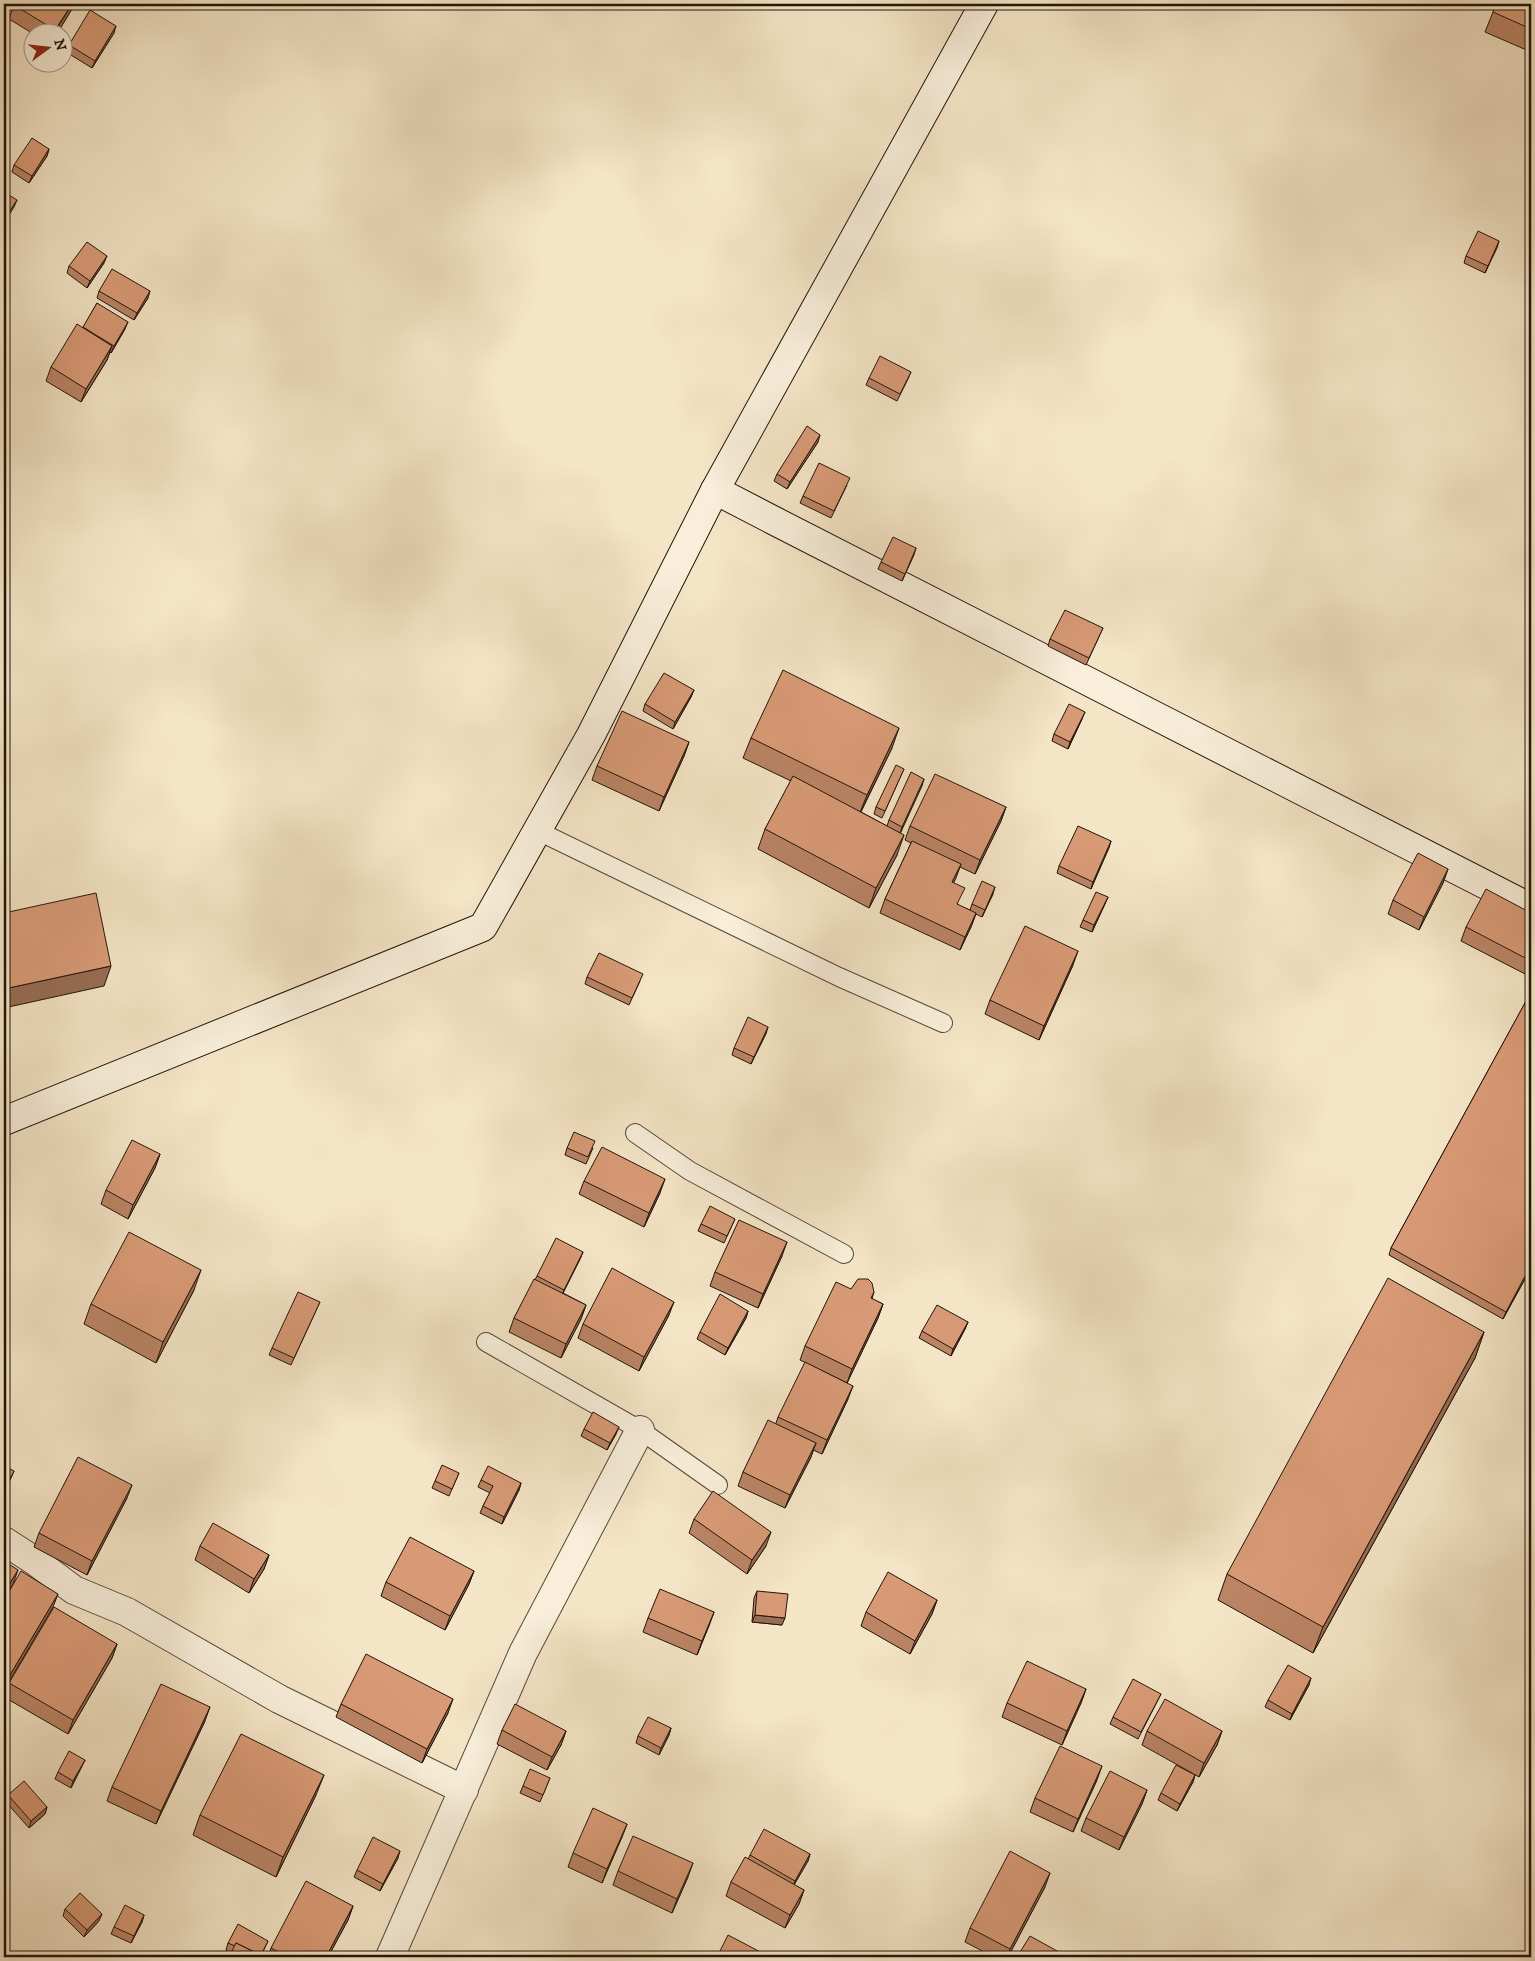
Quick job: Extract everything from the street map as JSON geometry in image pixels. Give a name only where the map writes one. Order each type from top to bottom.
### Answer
[{"type":"street","points":[[4,1121],[483,928],[591,735],[715,490],[984,4]]},
{"type":"street","points":[[715,490],[1216,749],[1531,908]]},
{"type":"street","points":[[390,1957],[523,1654],[640,1430]]},
{"type":"street","points":[[4,1541],[74,1590],[127,1612],[279,1698],[464,1790]]},
{"type":"lane","points":[[538,830],[839,977],[943,1023]]},
{"type":"lane","points":[[634,1133],[690,1171],[844,1254]]},
{"type":"lane","points":[[486,1342],[640,1430],[718,1485]]},
{"type":"building","points":[[72,4],[60,22],[42,22],[14,5]]},
{"type":"building","points":[[1496,4],[1531,4],[1531,29],[1493,12]]},
{"type":"building","points":[[90,10],[116,26],[95,61],[72,47],[72,40]]},
{"type":"building","points":[[32,138],[49,149],[32,176],[14,165]]},
{"type":"building","points":[[4,192],[17,200],[4,220]]},
{"type":"building","points":[[1478,231],[1499,241],[1488,266],[1466,256]]},
{"type":"building","points":[[87,242],[107,256],[90,281],[69,266]]},
{"type":"building","points":[[112,269],[150,291],[137,313],[99,291]]},
{"type":"building","points":[[97,303],[128,322],[114,346],[83,327]]},
{"type":"building","points":[[77,324],[112,346],[86,389],[51,367]]},
{"type":"building","points":[[880,356],[911,372],[900,394],[869,378]]},
{"type":"building","points":[[807,426],[820,435],[790,482],[777,474]]},
{"type":"building","points":[[819,463],[850,478],[834,511],[803,496]]},
{"type":"building","points":[[893,537],[916,548],[905,574],[881,562]]},
{"type":"building","points":[[1065,610],[1103,628],[1089,658],[1050,639]]},
{"type":"building","points":[[783,670],[899,728],[867,795],[751,738]]},
{"type":"building","points":[[664,673],[694,690],[675,722],[645,704]]},
{"type":"building","points":[[1069,704],[1085,712],[1070,742],[1054,734]]},
{"type":"building","points":[[622,711],[689,742],[664,797],[597,766]]},
{"type":"building","points":[[896,765],[904,769],[885,811],[876,807]]},
{"type":"building","points":[[911,772],[924,779],[902,827],[889,820]]},
{"type":"building","points":[[935,774],[1006,807],[980,860],[910,826]]},
{"type":"building","points":[[793,776],[904,835],[876,888],[765,829]]},
{"type":"building","points":[[1078,826],[1111,841],[1093,882],[1059,866]]},
{"type":"building","points":[[912,841],[961,864],[952,882],[965,888],[957,904],[976,913],[965,937],[885,899]]},
{"type":"building","points":[[1418,853],[1448,869],[1424,917],[1393,900]]},
{"type":"building","points":[[982,881],[995,887],[985,910],[972,904]]},
{"type":"building","points":[[1486,889],[1531,913],[1531,961],[1466,927]]},
{"type":"building","points":[[1096,892],[1108,897],[1094,925],[1083,920]]},
{"type":"building","points":[[96,893],[111,966],[4,989],[4,913]]},
{"type":"building","points":[[1025,926],[1078,951],[1044,1026],[990,1000]]},
{"type":"building","points":[[599,953],[643,974],[632,998],[587,977]]},
{"type":"building","points":[[1531,992],[1531,1265],[1506,1312],[1391,1248]]},
{"type":"building","points":[[748,1017],[768,1027],[754,1057],[734,1048]]},
{"type":"building","points":[[574,1132],[595,1141],[588,1157],[567,1148]]},
{"type":"building","points":[[132,1140],[160,1154],[133,1205],[106,1190]]},
{"type":"building","points":[[602,1147],[665,1179],[649,1213],[584,1181]]},
{"type":"building","points":[[710,1206],[735,1219],[727,1236],[701,1224]]},
{"type":"building","points":[[739,1220],[787,1242],[763,1294],[715,1272]]},
{"type":"building","points":[[129,1232],[201,1270],[163,1342],[91,1304]]},
{"type":"building","points":[[556,1238],[583,1252],[564,1290],[537,1276]]},
{"type":"building","points":[[612,1268],[674,1302],[644,1357],[583,1324]]},
{"type":"building","points":[[1388,1278],[1484,1332],[1323,1627],[1227,1574]]},
{"type":"building","points":[[534,1279],[586,1305],[566,1344],[514,1318]]},
{"type":"building","points":[[858,1279],[868,1279],[872,1283],[874,1292],[871,1298],[883,1304],[852,1369],[805,1346],[836,1282],[851,1289]]},
{"type":"building","points":[[298,1292],[320,1302],[294,1358],[272,1348]]},
{"type":"building","points":[[720,1294],[748,1311],[728,1348],[700,1332]]},
{"type":"building","points":[[937,1305],[968,1322],[953,1349],[922,1331]]},
{"type":"building","points":[[805,1362],[853,1386],[827,1440],[778,1417]]},
{"type":"building","points":[[593,1412],[619,1427],[610,1443],[584,1429]]},
{"type":"building","points":[[768,1420],[816,1443],[790,1495],[743,1472]]},
{"type":"building","points":[[78,1457],[132,1485],[92,1561],[39,1533]]},
{"type":"building","points":[[442,1465],[459,1473],[452,1489],[435,1481]]},
{"type":"building","points":[[4,1466],[14,1471],[4,1491]]},
{"type":"building","points":[[488,1466],[521,1483],[504,1517],[483,1506],[493,1486],[481,1480]]},
{"type":"building","points":[[713,1491],[771,1532],[752,1560],[694,1519]]},
{"type":"building","points":[[213,1523],[269,1555],[254,1579],[200,1546]]},
{"type":"building","points":[[410,1537],[474,1571],[450,1616],[386,1582]]},
{"type":"building","points":[[4,1561],[18,1570],[4,1593]]},
{"type":"building","points":[[21,1571],[58,1594],[4,1685],[4,1600]]},
{"type":"building","points":[[888,1572],[937,1600],[915,1641],[866,1612]]},
{"type":"building","points":[[660,1589],[714,1612],[702,1641],[648,1618]]},
{"type":"building","points":[[757,1591],[788,1594],[785,1618],[755,1615]]},
{"type":"building","points":[[54,1607],[117,1644],[73,1720],[9,1683]]},
{"type":"building","points":[[366,1654],[453,1699],[427,1749],[341,1704]]},
{"type":"building","points":[[1027,1661],[1086,1689],[1067,1731],[1007,1703]]},
{"type":"building","points":[[1288,1665],[1311,1678],[1292,1714],[1268,1700]]},
{"type":"building","points":[[1133,1679],[1161,1694],[1141,1732],[1113,1717]]},
{"type":"building","points":[[161,1684],[210,1707],[161,1811],[112,1787]]},
{"type":"building","points":[[1165,1699],[1222,1731],[1204,1763],[1147,1731]]},
{"type":"building","points":[[515,1704],[566,1731],[552,1757],[502,1730]]},
{"type":"building","points":[[648,1717],[671,1728],[661,1748],[638,1736]]},
{"type":"building","points":[[241,1734],[324,1775],[283,1857],[200,1815]]},
{"type":"building","points":[[1060,1746],[1102,1766],[1078,1819],[1035,1798]]},
{"type":"building","points":[[69,1751],[85,1760],[73,1781],[58,1772]]},
{"type":"building","points":[[1176,1765],[1195,1775],[1180,1804],[1161,1793]]},
{"type":"building","points":[[530,1769],[550,1778],[543,1795],[523,1786]]},
{"type":"building","points":[[1110,1771],[1147,1790],[1124,1837],[1086,1818]]},
{"type":"building","points":[[24,1781],[47,1807],[31,1821],[8,1795]]},
{"type":"building","points":[[593,1808],[627,1824],[607,1869],[573,1853]]},
{"type":"building","points":[[764,1829],[810,1854],[795,1881],[750,1855]]},
{"type":"building","points":[[633,1836],[693,1863],[677,1899],[618,1871]]},
{"type":"building","points":[[373,1837],[400,1851],[383,1884],[357,1870]]},
{"type":"building","points":[[1010,1851],[1050,1873],[1010,1949],[970,1928]]},
{"type":"building","points":[[745,1857],[804,1890],[790,1915],[731,1882]]},
{"type":"building","points":[[306,1881],[353,1906],[326,1957],[288,1957],[271,1948]]},
{"type":"building","points":[[80,1893],[102,1914],[87,1930],[65,1909]]},
{"type":"building","points":[[125,1905],[144,1915],[134,1936],[114,1927]]},
{"type":"building","points":[[238,1924],[268,1941],[261,1955],[236,1943],[235,1946],[228,1943]]},
{"type":"building","points":[[728,1935],[770,1957],[717,1957]]},
{"type":"building","points":[[1030,1936],[1068,1957],[1017,1957]]},
{"type":"building","points":[[236,1943],[264,1957],[229,1957]]}]
